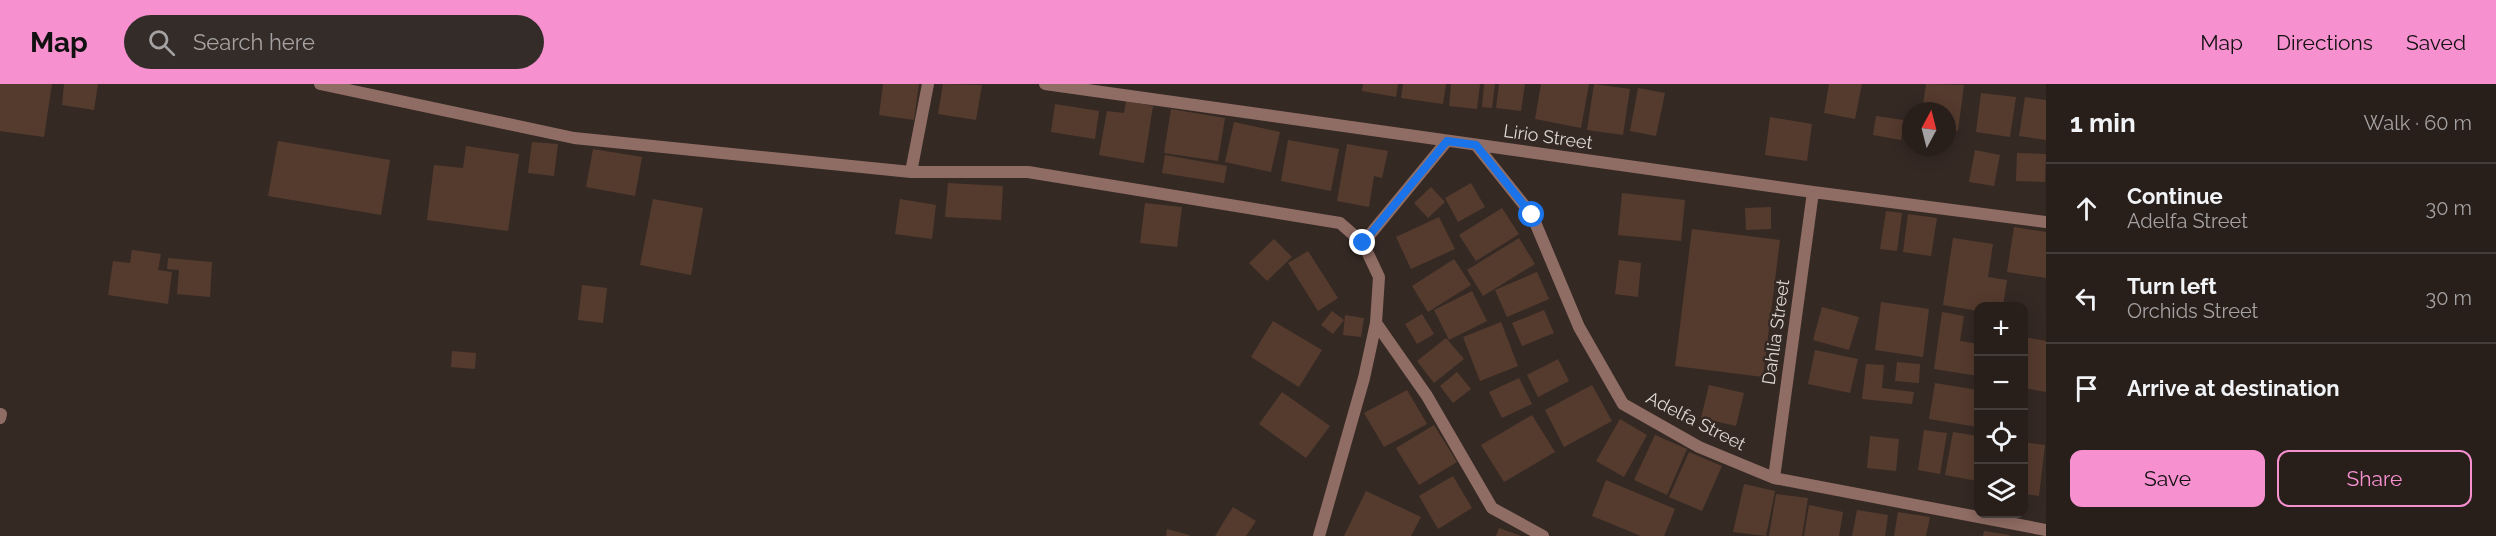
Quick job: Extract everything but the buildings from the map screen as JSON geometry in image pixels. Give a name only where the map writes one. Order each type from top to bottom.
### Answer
[{"type":"street","points":[[320,84],[574,138],[911,172],[1028,172],[1340,223],[1363,243],[1379,277],[1376,323],[1364,378],[1319,536]]},
{"type":"street","points":[[911,172],[928,84]]},
{"type":"street","name":"Lirio Street","points":[[1045,84],[1813,192],[2046,222]]},
{"type":"street","points":[[1363,243],[1447,141]]},
{"type":"street","name":"Adelfa Street","points":[[1476,145],[1532,215],[1579,327],[1623,405],[1700,447],[1774,478],[2041,532]]},
{"type":"street","name":"Dahlia Street","points":[[1774,478],[1813,192]]},
{"type":"street","points":[[1376,323],[1426,396],[1492,508],[1543,536]]},
{"type":"route","points":[[1363,243],[1447,141],[1476,145],[1532,215]]}]
